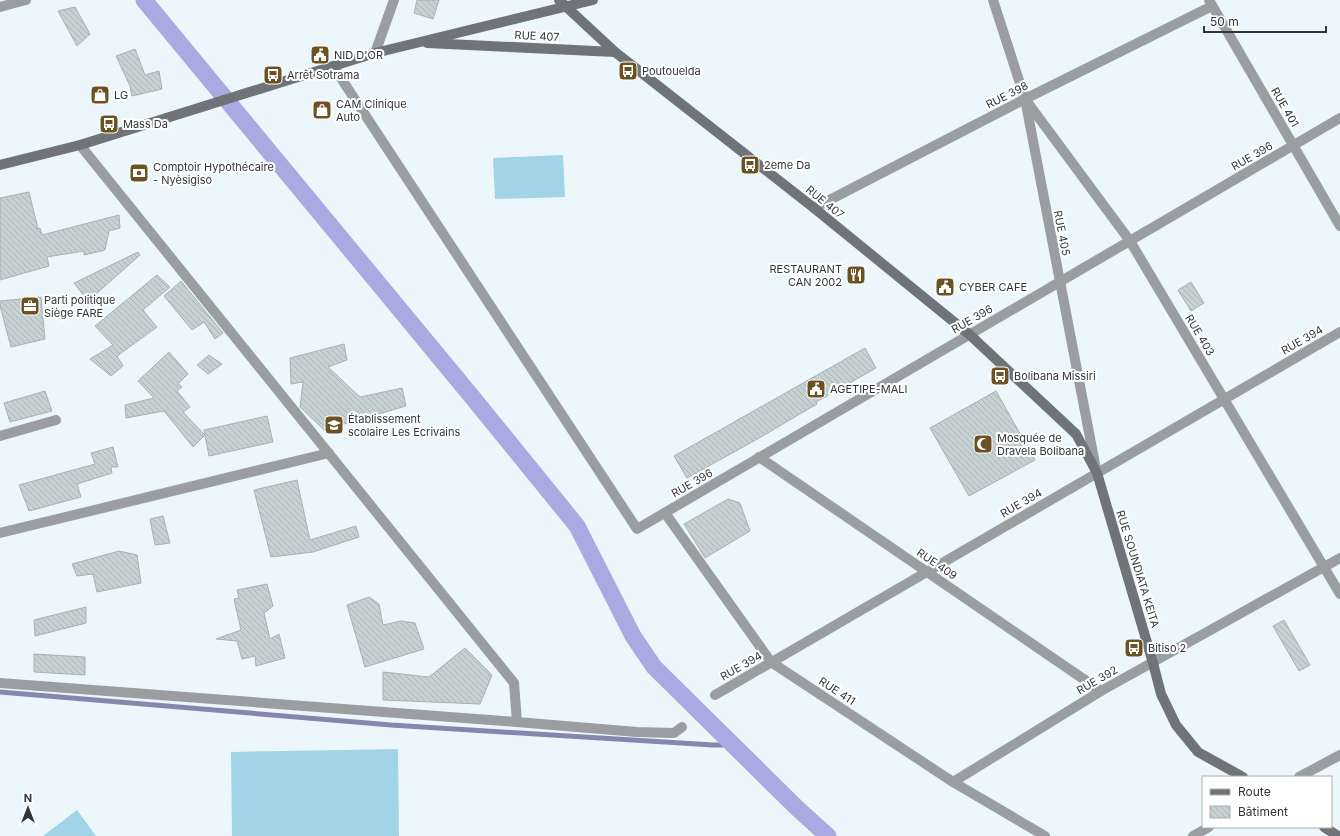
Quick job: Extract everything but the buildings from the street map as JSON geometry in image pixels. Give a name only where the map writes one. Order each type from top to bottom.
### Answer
[{"type":"main road","points":[[0,165],[80,145],[375,53],[563,3],[593,0]]},
{"type":"main road","points":[[563,3],[615,52]]},
{"type":"main road","name":"RUE 407","points":[[414,43],[615,52],[814,208],[970,334],[1076,434],[1097,473]]},
{"type":"main road","name":"RUE SOUNDIATA KEITA","points":[[1097,473],[1154,663],[1161,694],[1176,725],[1198,752],[1241,776]]},
{"type":"main road","points":[[1326,828],[1338,836]]},
{"type":"street","points":[[0,7],[26,0]]},
{"type":"street","points":[[375,53],[394,0]]},
{"type":"street","name":"RUE 405","points":[[993,0],[1025,99],[1059,282],[1097,473]]},
{"type":"street","name":"RUE 398","points":[[814,208],[1210,3]]},
{"type":"street","name":"RUE 401","points":[[1210,3],[1340,226]]},
{"type":"street","name":"RUE 396","points":[[333,66],[637,529],[1340,118]]},
{"type":"street","name":"RUE 403","points":[[1025,99],[1130,241],[1340,594]]},
{"type":"street","points":[[80,145],[514,683],[517,722]]},
{"type":"street","name":"RUE 394","points":[[715,695],[1340,332]]},
{"type":"street","points":[[1,433],[56,420]]},
{"type":"street","points":[[0,533],[329,453]]},
{"type":"street","name":"RUE 409","points":[[759,457],[1101,691]]},
{"type":"street","name":"RUE 411","points":[[665,513],[771,662],[953,782],[1045,836]]},
{"type":"street","name":"RUE 392","points":[[953,782],[1101,691],[1154,663],[1340,558]]},
{"type":"street","points":[[0,683],[637,732],[674,733],[682,727]]},
{"type":"street","points":[[1301,776],[1340,755]]},
{"type":"street","points":[[1193,836],[1207,828]]},
{"type":"shaded area","points":[[563,155],[565,197],[495,199],[493,158]]},
{"type":"shaded area","points":[[398,749],[399,836],[232,836],[231,752]]},
{"type":"shaded area","points":[[77,810],[96,836],[43,836]]},
{"type":"waterway","points":[[144,0],[577,526],[633,636],[654,667],[798,809],[828,836]]},
{"type":"waterway","points":[[0,692],[391,725],[733,745]]},
{"type":"place","name":"NID D'OR","points":[[320,55]]},
{"type":"place","name":"Poutouelda","points":[[628,71]]},
{"type":"place","name":"Arrêt Sotrama","points":[[273,75]]},
{"type":"place","name":"LG","points":[[100,95]]},
{"type":"place","name":"CAM Clinique Auto","points":[[322,110]]},
{"type":"place","name":"Mass Da","points":[[109,124]]},
{"type":"place","name":"2eme Da","points":[[750,165]]},
{"type":"place","name":"Comptoir Hypothécaire - Nyèsigiso","points":[[139,173]]},
{"type":"place","name":"RESTAURANT CAN 2002","points":[[856,275]]},
{"type":"place","name":"CYBER CAFE","points":[[945,287]]},
{"type":"place","name":"Parti politique Siège FARE","points":[[30,306]]},
{"type":"place","name":"Bolibana Missiri","points":[[1000,376]]},
{"type":"place","name":"AGETIPE-MALI","points":[[816,389]]},
{"type":"place","name":"Établissement scolaire Les Ecrivains","points":[[334,425]]},
{"type":"place","name":"Mosquée de Dravela Bolibana","points":[[983,444]]},
{"type":"place","name":"Bitiso 2","points":[[1134,648]]}]
